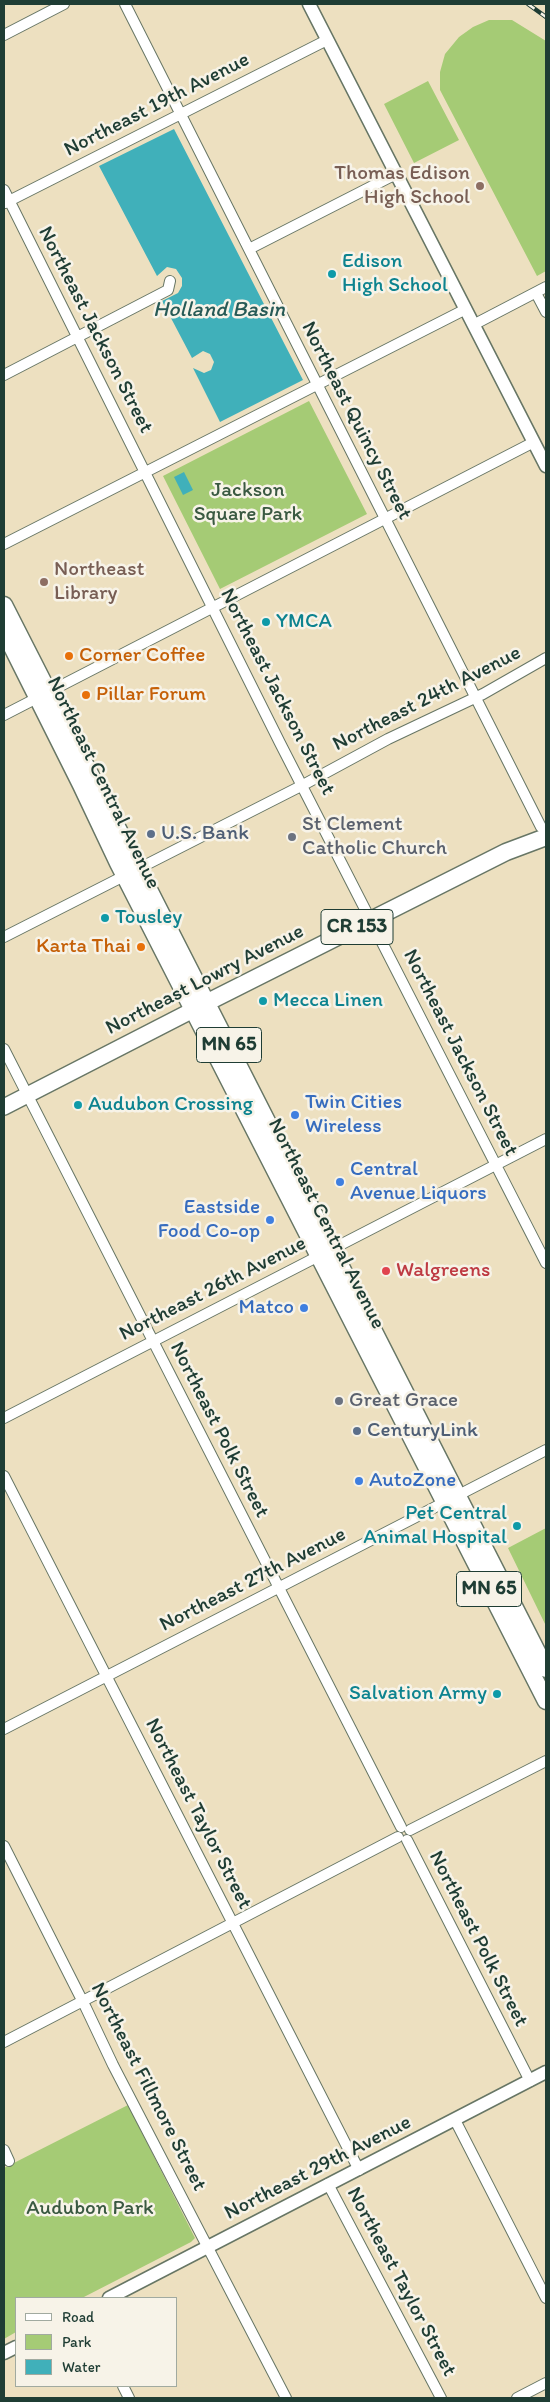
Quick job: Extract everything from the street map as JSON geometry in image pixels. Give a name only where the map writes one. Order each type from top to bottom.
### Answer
[{"type":"main road","name":"Northeast Central Avenue","points":[[4,605],[43,695],[130,872],[452,1498],[546,1669]]},
{"type":"main road","name":"Northeast Central Avenue","points":[[4,631],[43,695]]},
{"type":"main road","name":"Northeast Lowry Avenue","points":[[4,1107],[200,1006],[545,833]]},
{"type":"main road","name":"Northeast Central Avenue","points":[[452,1498],[546,1702]]},
{"type":"street","points":[[4,35],[64,4]]},
{"type":"street","name":"Northeast Quincy Street","points":[[125,4],[384,519],[545,833]]},
{"type":"street","points":[[309,4],[475,324],[546,466]]},
{"type":"street","name":"Northeast 19th Avenue","points":[[6,202],[327,40]]},
{"type":"street","points":[[249,249],[396,174]]},
{"type":"street","name":"Northeast Jackson Street","points":[[4,190],[6,202],[77,337],[546,1263]]},
{"type":"street","points":[[4,375],[168,290],[170,281]]},
{"type":"street","points":[[475,324],[546,288]]},
{"type":"street","points":[[536,293],[546,312]]},
{"type":"street","points":[[4,544],[466,309]]},
{"type":"street","points":[[4,715],[534,442]]},
{"type":"street","name":"Northeast 24th Avenue","points":[[4,937],[303,785],[388,739],[475,698],[546,658]]},
{"type":"street","name":"Northeast Polk Street","points":[[4,1048],[530,2081]]},
{"type":"street","name":"Northeast 26th Avenue","points":[[4,1418],[546,1139]]},
{"type":"street","name":"Northeast 27th Avenue","points":[[4,1729],[546,1450]]},
{"type":"street","name":"Northeast Taylor Street","points":[[4,1476],[359,2170]]},
{"type":"street","points":[[4,2042],[232,1922],[546,1761]]},
{"type":"street","name":"Northeast Fillmore Street","points":[[4,1846],[113,2065],[209,2246],[286,2398]]},
{"type":"street","name":"Northeast 29th Avenue","points":[[111,2297],[546,2072]]},
{"type":"street","points":[[455,2120],[546,2298]]},
{"type":"street","points":[[4,2150],[9,2161]]},
{"type":"street","name":"Northeast Taylor Street","points":[[328,2184],[441,2398]]},
{"type":"street","points":[[517,2398],[546,2383]]},
{"type":"green space","points":[[489,20],[512,20],[546,41],[546,271],[537,276],[440,90],[440,72],[445,54],[459,37],[473,27]]},
{"type":"green space","points":[[428,81],[459,140],[414,163],[384,104]]},
{"type":"green space","name":"Jackson Square Park","points":[[309,401],[367,514],[220,589],[163,476]]},
{"type":"green space","points":[[546,1528],[546,1626],[508,1548]]},
{"type":"green space","name":"Audubon Park","points":[[128,2105],[195,2238],[191,2242],[84,2297],[15,2297],[15,2333],[4,2339],[4,2168]]},
{"type":"water","name":"Holland Basin","points":[[174,129],[303,380],[220,422],[193,368],[204,373],[211,370],[214,362],[210,354],[203,351],[192,358],[162,301],[178,293],[182,286],[182,278],[176,269],[167,267],[157,276],[99,166]]},
{"type":"water","points":[[184,472],[193,490],[183,495],[174,477]]},
{"type":"railway","points":[[528,4],[546,17]]},
{"type":"place","name":"Thomas Edison High School","points":[[480,186]]},
{"type":"place","name":"Edison High School","points":[[332,274]]},
{"type":"place","name":"Northeast Library","points":[[44,582]]},
{"type":"place","name":"YMCA","points":[[266,622]]},
{"type":"place","name":"Corner Coffee","points":[[69,656]]},
{"type":"place","name":"Pillar Forum","points":[[86,695]]},
{"type":"place","name":"U.S. Bank","points":[[151,834]]},
{"type":"place","name":"St Clement Catholic Church","points":[[292,837]]},
{"type":"place","name":"Tousley","points":[[105,918]]},
{"type":"place","name":"Karta Thai","points":[[141,947]]},
{"type":"place","name":"Mecca Linen","points":[[263,1001]]},
{"type":"place","name":"Audubon Crossing","points":[[78,1105]]},
{"type":"place","name":"Twin Cities Wireless","points":[[295,1115]]},
{"type":"place","name":"Central Avenue Liquors","points":[[340,1182]]},
{"type":"place","name":"Eastside Food Co-op","points":[[270,1220]]},
{"type":"place","name":"Walgreens","points":[[386,1271]]},
{"type":"place","name":"Matco","points":[[304,1308]]},
{"type":"place","name":"Great Grace","points":[[339,1401]]},
{"type":"place","name":"CenturyLink","points":[[357,1431]]},
{"type":"place","name":"AutoZone","points":[[359,1481]]},
{"type":"place","name":"Pet Central Animal Hospital","points":[[517,1526]]},
{"type":"place","name":"Salvation Army","points":[[497,1694]]}]
